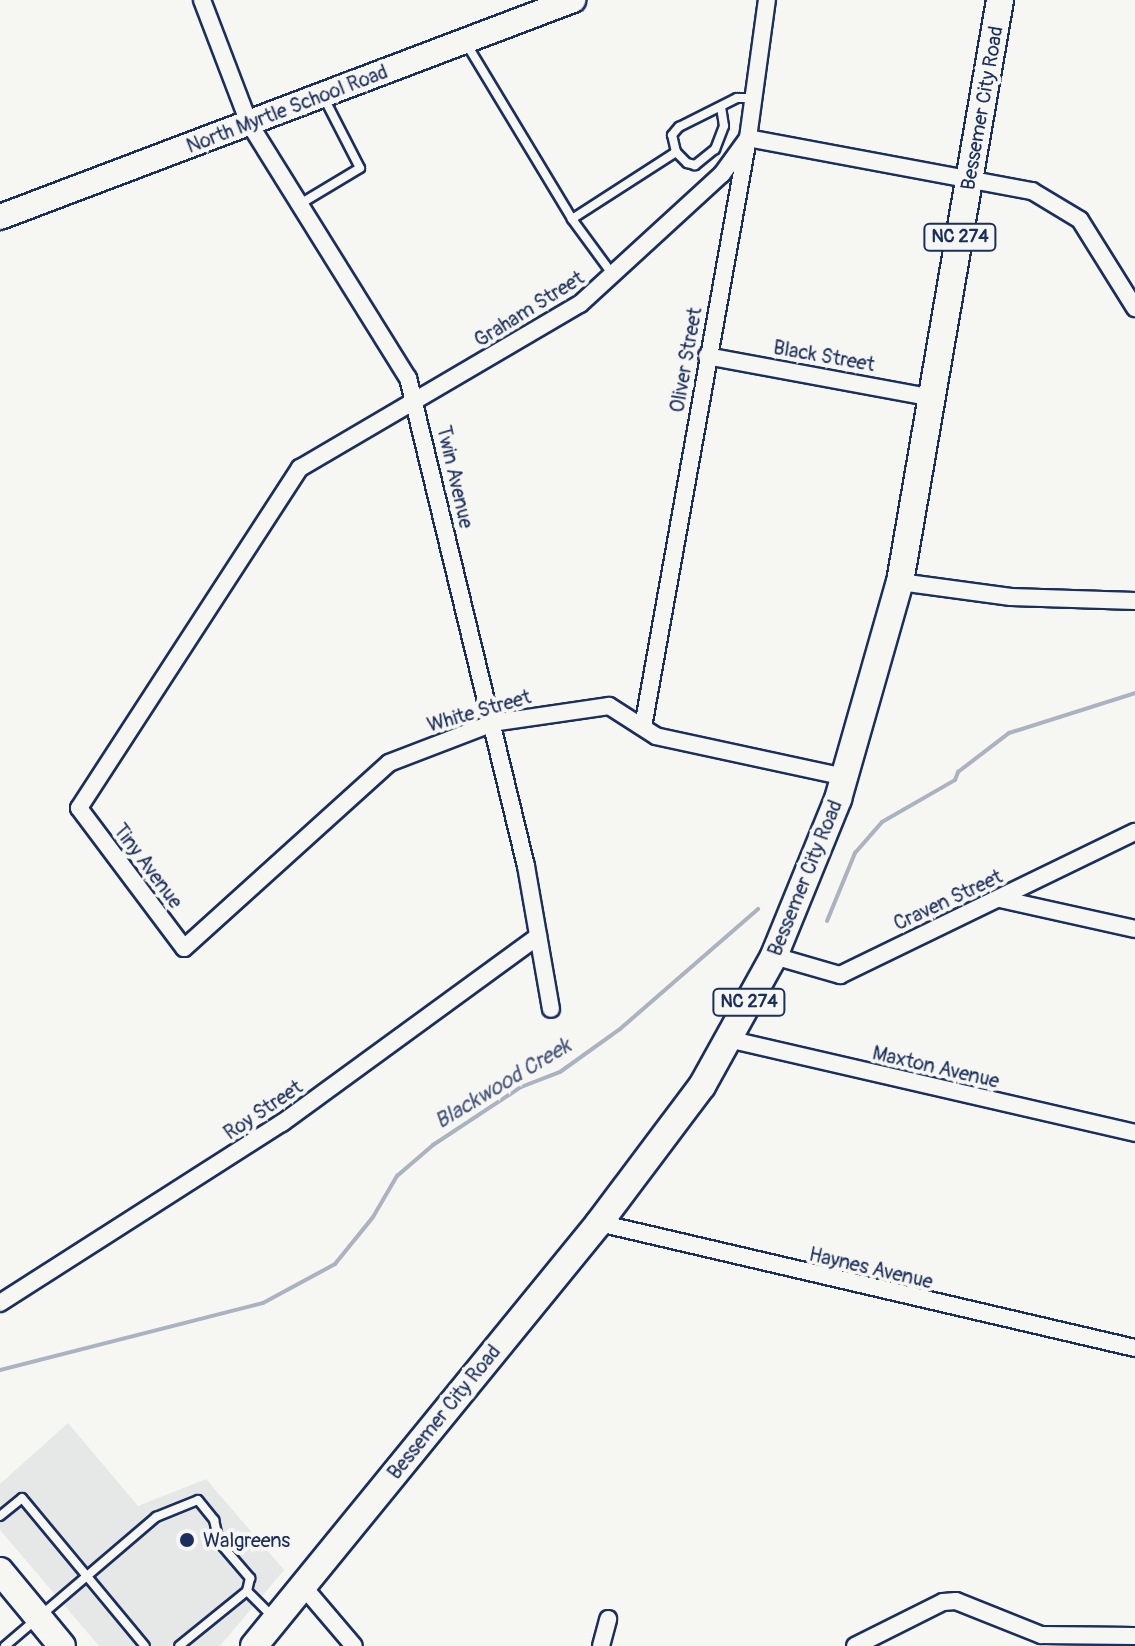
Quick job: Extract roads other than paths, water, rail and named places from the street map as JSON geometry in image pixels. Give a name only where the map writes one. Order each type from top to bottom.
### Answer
[{"type":"main road","name":"North Myrtle School Road","points":[[0,217],[573,0]]},
{"type":"main road","name":"Bessemer City Road","points":[[254,1646],[599,1223],[702,1086],[774,956],[845,777],[900,582],[1000,0]]},
{"type":"main road","points":[[0,1571],[62,1646]]},
{"type":"street","name":"Twin Avenue","points":[[202,0],[249,123],[408,378],[493,723],[551,1009]]},
{"type":"street","name":"Oliver Street","points":[[643,727],[748,138],[767,0]]},
{"type":"street","points":[[748,138],[1032,191],[1080,220],[1135,308]]},
{"type":"street","name":"Graham Street","points":[[79,808],[300,468],[580,304],[722,174],[748,138]]},
{"type":"street","name":"Black Street","points":[[707,356],[933,398]]},
{"type":"street","points":[[900,582],[1011,597],[1135,601]]},
{"type":"street","name":"White Street","points":[[184,948],[389,763],[493,723],[591,705],[609,706],[656,736],[845,777]]},
{"type":"street","name":"Tiny Avenue","points":[[79,808],[184,948]]},
{"type":"street","name":"Craven Street","points":[[774,956],[840,975],[1135,832]]},
{"type":"street","points":[[1000,899],[1135,929]]},
{"type":"street","name":"Roy Street","points":[[0,1303],[282,1123],[538,936]]},
{"type":"street","name":"Maxton Avenue","points":[[728,1039],[1135,1133]]},
{"type":"street","name":"Haynes Avenue","points":[[599,1223],[1135,1348]]},
{"type":"street","points":[[302,1585],[354,1646]]},
{"type":"street","points":[[855,1646],[943,1602],[971,1604],[1041,1635],[1135,1636]]},
{"type":"street","points":[[601,1646],[608,1619]]},
{"type":"lane","points":[[466,43],[572,219],[613,276]]},
{"type":"lane","points":[[300,204],[360,168],[323,96]]},
{"type":"lane","points":[[721,107],[724,126],[715,149],[695,165],[676,152],[672,135],[679,127],[737,98],[754,98]]},
{"type":"lane","points":[[572,219],[676,152]]},
{"type":"lane","points":[[0,1516],[22,1498],[84,1579],[145,1646]]},
{"type":"lane","points":[[3,1645],[40,1619],[156,1517],[198,1500],[214,1520],[219,1542],[250,1578],[247,1591],[179,1646]]},
{"type":"lane","points":[[247,1591],[275,1619]]},
{"type":"waterway","name":"Blackwood Creek","points":[[827,921],[855,853],[882,822],[955,780],[958,772],[1009,733],[1135,693]]},
{"type":"waterway","name":"Blackwood Creek","points":[[0,1370],[263,1303],[335,1264],[373,1217],[397,1176],[433,1145],[521,1087],[560,1072],[620,1029],[758,909]]},
{"type":"place","name":"Walgreens","points":[[187,1540]]}]
